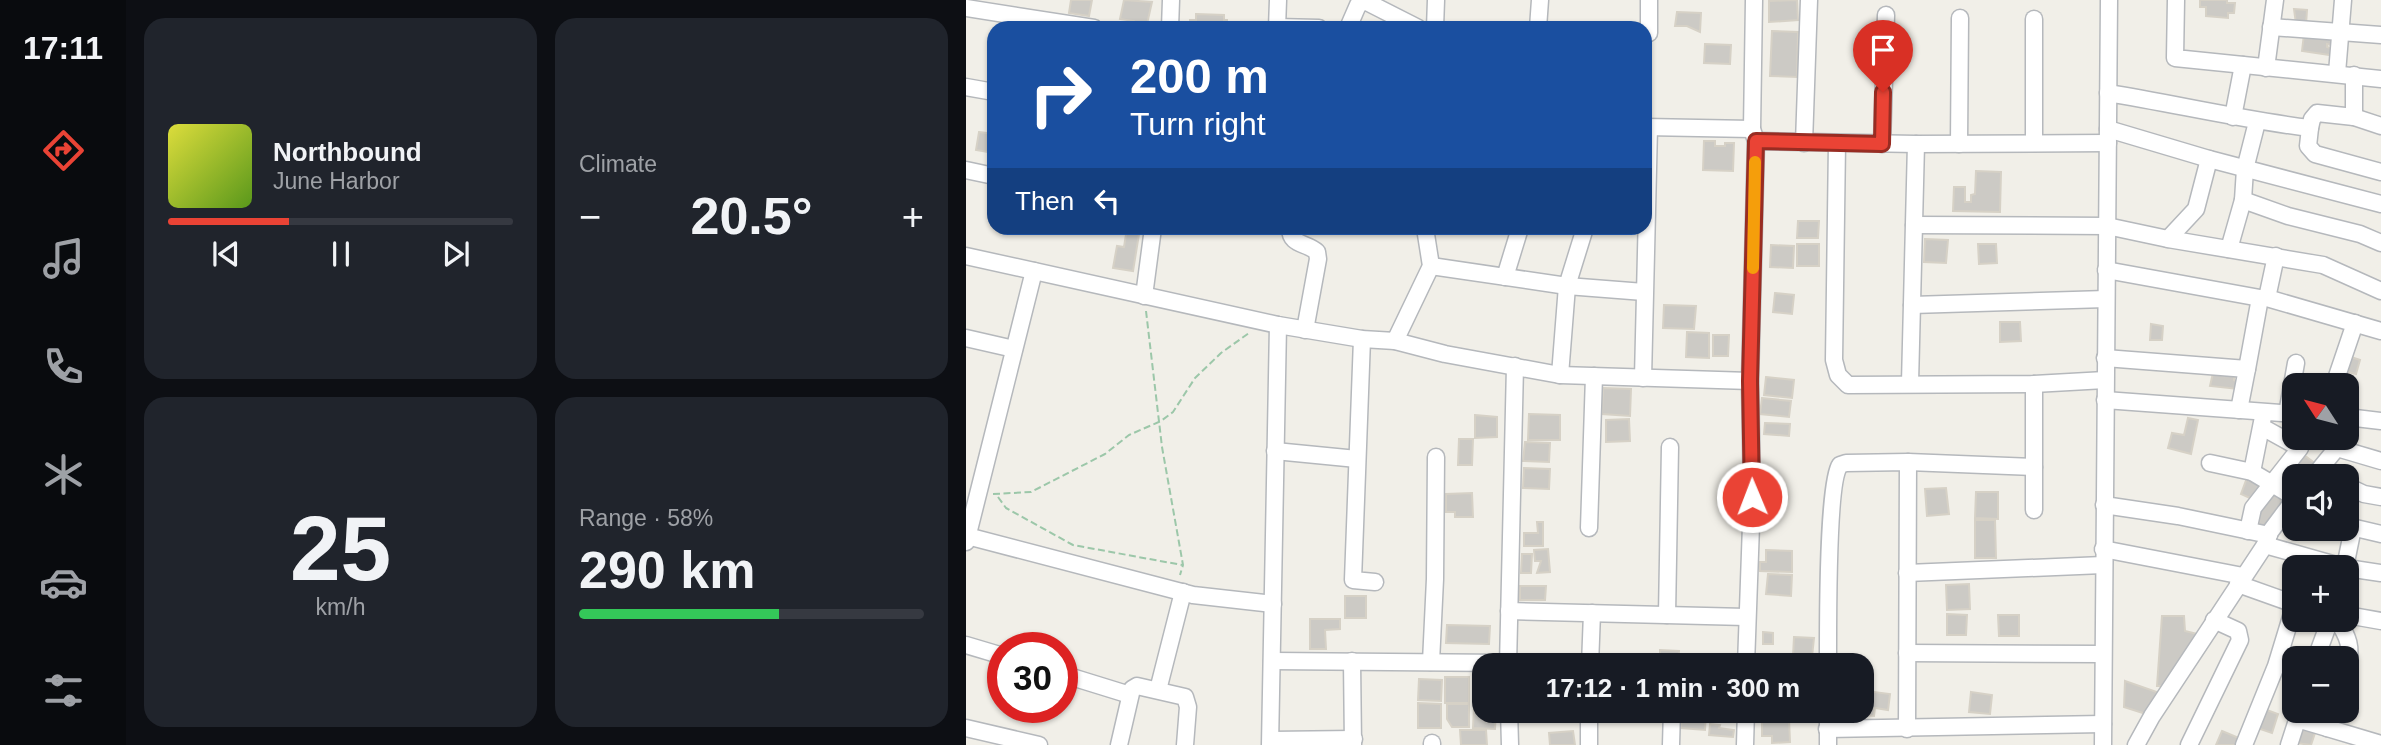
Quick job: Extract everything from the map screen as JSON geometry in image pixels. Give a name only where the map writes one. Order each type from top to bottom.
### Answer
[{"type":"street","points":[[1170,21],[1171,0]]},
{"type":"street","points":[[1277,21],[1278,0]]},
{"type":"street","points":[[1435,21],[1436,0]]},
{"type":"street","points":[[1538,21],[1539,0]]},
{"type":"street","points":[[1649,0],[1649,21]]},
{"type":"street","points":[[1746,653],[1752,497],[1750,381],[1754,0]]},
{"type":"street","points":[[1804,143],[1808,0]]},
{"type":"street","points":[[2103,745],[2109,0]]},
{"type":"street","points":[[2176,0],[2175,58],[2381,79]]},
{"type":"street","points":[[2266,68],[2275,0]]},
{"type":"street","points":[[2337,73],[2343,0]]},
{"type":"street","points":[[1351,21],[1358,5],[1365,1],[1404,21]]},
{"type":"street","points":[[966,8],[1049,21]]},
{"type":"street","points":[[1882,144],[1885,15]]},
{"type":"street","points":[[1959,144],[1960,18]]},
{"type":"street","points":[[2034,19],[2034,143]]},
{"type":"street","points":[[2271,27],[2381,35]]},
{"type":"street","points":[[2233,117],[2243,65]]},
{"type":"street","points":[[2354,75],[2354,117]]},
{"type":"street","points":[[966,87],[987,91]]},
{"type":"street","points":[[2108,93],[2257,122],[2310,128]]},
{"type":"street","points":[[2381,126],[2354,117],[2317,113],[2312,119],[2308,146],[2315,154],[2381,172]]},
{"type":"street","points":[[2229,249],[2243,200],[2245,169],[2257,122]]},
{"type":"street","points":[[1652,127],[1754,135],[1804,143],[2034,143],[2108,136],[2381,204]]},
{"type":"street","points":[[1837,143],[1834,360],[1838,375],[1849,385],[2035,384],[2105,380]]},
{"type":"street","points":[[1910,383],[1916,144]]},
{"type":"street","points":[[2168,239],[2196,209],[2209,159]]},
{"type":"street","points":[[966,170],[987,174]]},
{"type":"street","points":[[2243,200],[2288,216],[2360,234],[2381,243]]},
{"type":"street","points":[[1914,225],[2107,226],[2323,265],[2381,291]]},
{"type":"street","points":[[1144,296],[1152,235]]},
{"type":"street","points":[[1290,235],[1295,242],[1317,252],[1305,330]]},
{"type":"street","points":[[1395,341],[1431,266],[1426,235]]},
{"type":"street","points":[[1505,277],[1518,235]]},
{"type":"street","points":[[1560,375],[1567,286],[1583,235]]},
{"type":"street","points":[[1643,378],[1645,235]]},
{"type":"street","points":[[966,256],[1305,330],[1395,341],[1445,354],[1560,375],[1750,381]]},
{"type":"street","points":[[2239,411],[2263,298],[2276,256]]},
{"type":"street","points":[[1431,266],[1567,286],[1644,292]]},
{"type":"street","points":[[2106,270],[2263,298],[2381,331]]},
{"type":"street","points":[[1034,271],[978,492],[970,509],[967,539],[1180,591],[1273,604]]},
{"type":"street","points":[[1912,305],[2106,299]]},
{"type":"street","points":[[1271,323],[1275,451],[1270,743],[1354,742],[1352,661]]},
{"type":"street","points":[[2338,373],[2355,323]]},
{"type":"street","points":[[966,338],[1014,349]]},
{"type":"street","points":[[1362,339],[1353,580],[1375,582]]},
{"type":"street","points":[[2105,358],[2247,369]]},
{"type":"street","points":[[2295,373],[2296,363]]},
{"type":"street","points":[[1508,653],[1515,366]]},
{"type":"street","points":[[1589,528],[1594,376]]},
{"type":"street","points":[[2034,510],[2035,384]]},
{"type":"street","points":[[2105,400],[2239,411],[2263,419],[2282,434]]},
{"type":"street","points":[[2263,419],[2282,416]]},
{"type":"street","points":[[2252,472],[2263,419]]},
{"type":"street","points":[[1667,615],[1670,447]]},
{"type":"street","points":[[2359,449],[2381,461]]},
{"type":"street","points":[[2248,531],[2253,508],[2298,450]]},
{"type":"street","points":[[2302,450],[2313,464]]},
{"type":"street","points":[[1275,451],[1357,459]]},
{"type":"street","points":[[1431,662],[1436,457]]},
{"type":"street","points":[[1828,653],[1830,544],[1836,470],[1846,463],[1908,461],[2034,467]]},
{"type":"street","points":[[1907,729],[1908,461]]},
{"type":"street","points":[[2210,463],[2252,472],[2273,483],[2282,492]]},
{"type":"street","points":[[2359,492],[2381,497]]},
{"type":"street","points":[[2104,505],[2178,516],[2248,531],[2310,555]]},
{"type":"street","points":[[2136,745],[2152,716],[2282,518]]},
{"type":"street","points":[[2359,529],[2381,534]]},
{"type":"street","points":[[1908,573],[2104,557],[2241,580],[2282,599]]},
{"type":"street","points":[[2359,569],[2381,573]]},
{"type":"street","points":[[1158,690],[1180,591]]},
{"type":"street","points":[[1509,611],[1746,617]]},
{"type":"street","points":[[1591,653],[1592,613]]},
{"type":"street","points":[[2359,617],[2381,621]]},
{"type":"street","points":[[2189,745],[2240,640],[2238,631],[2214,620]]},
{"type":"street","points":[[2244,745],[2276,666],[2286,632]]},
{"type":"street","points":[[966,645],[987,651]]},
{"type":"street","points":[[1907,653],[2103,654]]},
{"type":"street","points":[[1272,661],[1472,663]]},
{"type":"street","points":[[1078,679],[1130,695]]},
{"type":"street","points":[[1119,745],[1130,695],[1132,689],[1137,686],[1185,697],[1188,707],[1185,745]]},
{"type":"street","points":[[1509,723],[1510,745]]},
{"type":"street","points":[[1589,723],[1589,745]]},
{"type":"street","points":[[1671,745],[1672,723]]},
{"type":"street","points":[[1745,723],[1745,745]]},
{"type":"street","points":[[2289,745],[2296,723]]},
{"type":"street","points":[[2316,723],[2376,744]]},
{"type":"street","points":[[2327,728],[2329,723]]},
{"type":"street","points":[[1828,737],[1907,729],[2103,724]]},
{"type":"street","points":[[966,728],[994,740],[1039,745]]},
{"type":"path","points":[[1144,296],[1162,447],[1183,565],[1180,591]]},
{"type":"path","points":[[978,492],[997,495],[1031,492],[1105,454],[1129,435],[1161,421],[1173,412],[1195,378],[1221,353],[1271,323]]},
{"type":"path","points":[[997,495],[1006,508],[1073,545],[1183,565]]},
{"type":"building","points":[[1071,0],[1092,0],[1089,16],[1069,13]]},
{"type":"building","points":[[1124,0],[1152,2],[1148,21],[1120,19]]},
{"type":"building","points":[[1797,0],[1798,20],[1769,22],[1769,1]]},
{"type":"building","points":[[2200,0],[2227,0],[2227,3],[2235,3],[2234,13],[2228,13],[2228,18],[2206,16],[2206,7],[2200,7]]},
{"type":"building","points":[[2294,9],[2307,10],[2306,25],[2296,24]]},
{"type":"building","points":[[1677,12],[1701,13],[1700,32],[1687,26],[1675,26]]},
{"type":"building","points":[[1196,14],[1224,15],[1224,20],[1227,21],[1190,21],[1196,20]]},
{"type":"building","points":[[1772,31],[1798,32],[1797,77],[1770,76]]},
{"type":"building","points":[[2304,34],[2332,37],[2331,45],[2327,44],[2327,47],[2331,48],[2330,55],[2302,51]]},
{"type":"building","points":[[1705,44],[1731,45],[1730,64],[1704,63]]},
{"type":"building","points":[[979,132],[987,133],[987,152],[976,150]]},
{"type":"building","points":[[1704,141],[1715,141],[1715,146],[1734,143],[1733,171],[1703,170]]},
{"type":"building","points":[[1976,171],[2001,172],[2000,212],[1953,211],[1954,187],[1965,187],[1965,202],[1971,202],[1971,195],[1975,194]]},
{"type":"building","points":[[1798,221],[1819,221],[1818,238],[1797,238]]},
{"type":"building","points":[[1126,235],[1139,235],[1133,271],[1113,268],[1117,246],[1124,247]]},
{"type":"building","points":[[1925,239],[1948,240],[1946,263],[1924,262]]},
{"type":"building","points":[[1797,244],[1819,244],[1819,266],[1797,266]]},
{"type":"building","points":[[1978,244],[1996,244],[1997,263],[1979,264]]},
{"type":"building","points":[[1771,245],[1794,246],[1793,268],[1770,267]]},
{"type":"building","points":[[1775,293],[1794,295],[1792,314],[1773,312]]},
{"type":"building","points":[[1664,305],[1696,306],[1694,329],[1663,328]]},
{"type":"building","points":[[2000,322],[2020,322],[2021,341],[2000,342]]},
{"type":"building","points":[[2151,324],[2163,326],[2162,340],[2150,340]]},
{"type":"building","points":[[1687,332],[1709,333],[1709,358],[1686,357]]},
{"type":"building","points":[[1713,335],[1729,335],[1728,356],[1713,356]]},
{"type":"building","points":[[2348,356],[2360,360],[2356,373],[2344,371]]},
{"type":"building","points":[[2225,370],[2235,373],[2234,380],[2240,382],[2238,389],[2210,386],[2213,373],[2224,376]]},
{"type":"building","points":[[1766,377],[1794,380],[1792,398],[1764,395]]},
{"type":"building","points":[[1603,388],[1631,389],[1630,416],[1602,414]]},
{"type":"building","points":[[1762,398],[1791,401],[1789,417],[1760,414]]},
{"type":"building","points":[[1529,414],[1560,415],[1560,440],[1528,440]]},
{"type":"building","points":[[1475,415],[1497,417],[1497,437],[1475,438]]},
{"type":"building","points":[[2188,418],[2198,420],[2191,454],[2168,448],[2172,433],[2184,435]]},
{"type":"building","points":[[1629,419],[1630,441],[1606,442],[1606,420]]},
{"type":"building","points":[[1765,423],[1790,424],[1789,436],[1764,434]]},
{"type":"building","points":[[1459,439],[1473,439],[1472,465],[1458,465]]},
{"type":"building","points":[[1525,442],[1550,443],[1549,462],[1523,461]]},
{"type":"building","points":[[2304,455],[2316,464],[2296,464]]},
{"type":"building","points":[[1524,468],[1550,469],[1549,489],[1523,488]]},
{"type":"building","points":[[2248,475],[2263,481],[2257,498],[2252,499],[2241,494]]},
{"type":"building","points":[[1946,488],[1949,514],[1927,516],[1925,489]]},
{"type":"building","points":[[2273,489],[2282,494],[2282,510],[2269,531],[2259,525],[2260,502]]},
{"type":"building","points":[[1976,492],[1998,492],[1998,519],[1975,518]]},
{"type":"building","points":[[1472,493],[1473,517],[1455,517],[1455,512],[1446,512],[1446,494]]},
{"type":"building","points":[[1975,520],[1995,520],[1996,558],[1975,558]]},
{"type":"building","points":[[1537,522],[1543,522],[1543,546],[1524,546],[1524,533],[1538,533]]},
{"type":"building","points":[[1548,549],[1550,572],[1537,573],[1541,561],[1535,561],[1534,550]]},
{"type":"building","points":[[1766,550],[1792,551],[1792,572],[1760,571],[1760,562],[1766,562]]},
{"type":"building","points":[[1522,554],[1532,554],[1531,573],[1521,573]]},
{"type":"building","points":[[1768,574],[1792,575],[1791,596],[1766,594]]},
{"type":"building","points":[[1969,584],[1970,609],[1947,610],[1946,585]]},
{"type":"building","points":[[1520,586],[1546,586],[1545,600],[1520,600]]},
{"type":"building","points":[[1345,596],[1366,596],[1366,618],[1345,618]]},
{"type":"building","points":[[1947,614],[1967,615],[1966,635],[1947,635]]},
{"type":"building","points":[[1998,615],[2019,615],[2019,636],[1999,636]]},
{"type":"building","points":[[2162,616],[2184,616],[2185,631],[2197,634],[2166,686],[2157,686]]},
{"type":"building","points":[[1310,619],[1340,619],[1340,629],[1325,630],[1326,649],[1310,649]]},
{"type":"building","points":[[1447,625],[1490,626],[1489,644],[1446,643]]},
{"type":"building","points":[[1763,632],[1773,633],[1773,644],[1763,644]]},
{"type":"building","points":[[1794,637],[1814,638],[1812,653],[1793,653]]},
{"type":"building","points":[[1660,650],[1679,651],[1679,653],[1660,653]]},
{"type":"building","points":[[1445,677],[1469,677],[1469,703],[1445,703]]},
{"type":"building","points":[[1419,679],[1442,680],[1441,701],[1418,700]]},
{"type":"building","points":[[2125,681],[2157,692],[2149,715],[2124,707]]},
{"type":"building","points":[[1874,692],[1890,694],[1888,710],[1875,708],[1874,716]]},
{"type":"building","points":[[1971,692],[1992,695],[1990,714],[1969,712]]},
{"type":"building","points":[[1418,703],[1441,704],[1441,728],[1418,728]]},
{"type":"building","points":[[1447,704],[1469,704],[1469,727],[1452,727],[1447,719]]},
{"type":"building","points":[[2264,709],[2278,714],[2272,733],[2257,728]]},
{"type":"building","points":[[1473,723],[1495,723],[1495,729],[1473,728]]},
{"type":"building","points":[[1681,723],[1705,723],[1705,730],[1681,728]]},
{"type":"building","points":[[1762,723],[1789,723],[1790,742],[1772,743],[1772,736],[1762,736]]},
{"type":"building","points":[[1710,724],[1734,730],[1733,737],[1709,735]]},
{"type":"building","points":[[2300,726],[2316,730],[2311,745],[2296,743]]},
{"type":"building","points":[[1460,730],[1486,730],[1487,745],[1461,745]]},
{"type":"building","points":[[1573,731],[1575,745],[1550,745],[1549,733]]},
{"type":"building","points":[[2222,731],[2239,738],[2237,745],[2216,745]]},
{"type":"slow traffic","points":[[1753,268],[1755,162]]},
{"type":"route","points":[[1752,497],[1750,381],[1756,141],[1882,144],[1883,92]]}]
